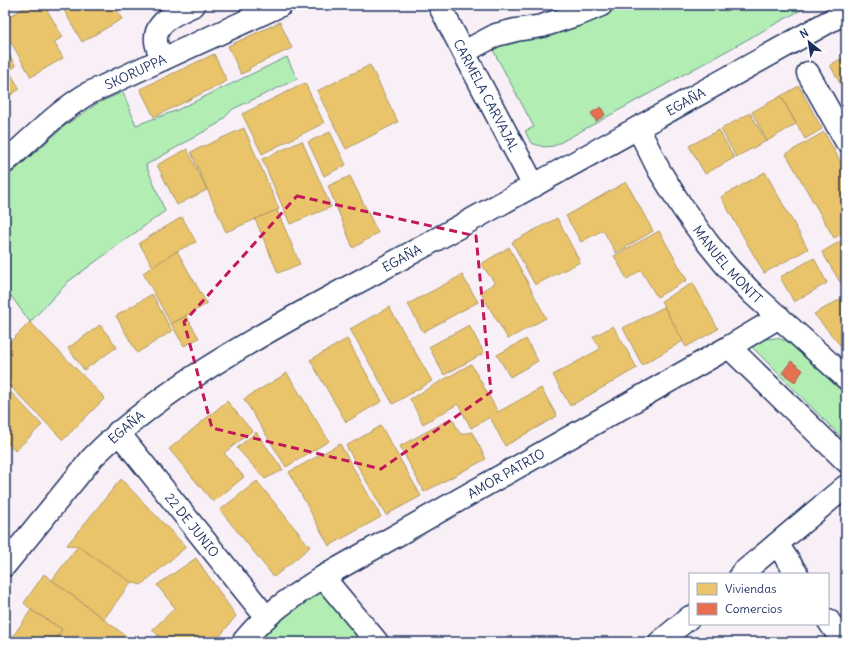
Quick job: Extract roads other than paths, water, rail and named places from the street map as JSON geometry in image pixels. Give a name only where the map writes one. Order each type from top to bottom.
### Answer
[{"type":"street","points":[[162,59],[156,42],[156,33],[161,25],[170,17],[194,5]]},
{"type":"street","name":"SKORUPPA","points":[[5,162],[77,100],[112,82],[281,5]]},
{"type":"street","name":"CARMELA CARVAJAL","points":[[439,5],[534,186]]},
{"type":"street","points":[[464,52],[496,35],[542,26],[601,5]]},
{"type":"street","name":"EGAÑA","points":[[5,564],[93,457],[118,432],[170,393],[238,348],[534,186],[846,12]]},
{"type":"street","points":[[808,73],[846,141]]},
{"type":"street","name":"MANUEL MONTT","points":[[638,128],[659,170],[682,207],[707,242],[729,269],[753,294],[846,377]]},
{"type":"street","name":"AMOR PATRIO","points":[[243,642],[266,617],[293,596],[323,577],[780,317]]},
{"type":"street","points":[[729,347],[846,461]]},
{"type":"street","name":"22 DE JUNIO","points":[[118,432],[266,617]]},
{"type":"street","points":[[742,573],[846,486]]},
{"type":"street","points":[[777,544],[796,573]]},
{"type":"street","points":[[323,577],[377,642]]},
{"type":"street","points":[[660,642],[689,618]]},
{"type":"street","points":[[829,621],[843,642]]}]
